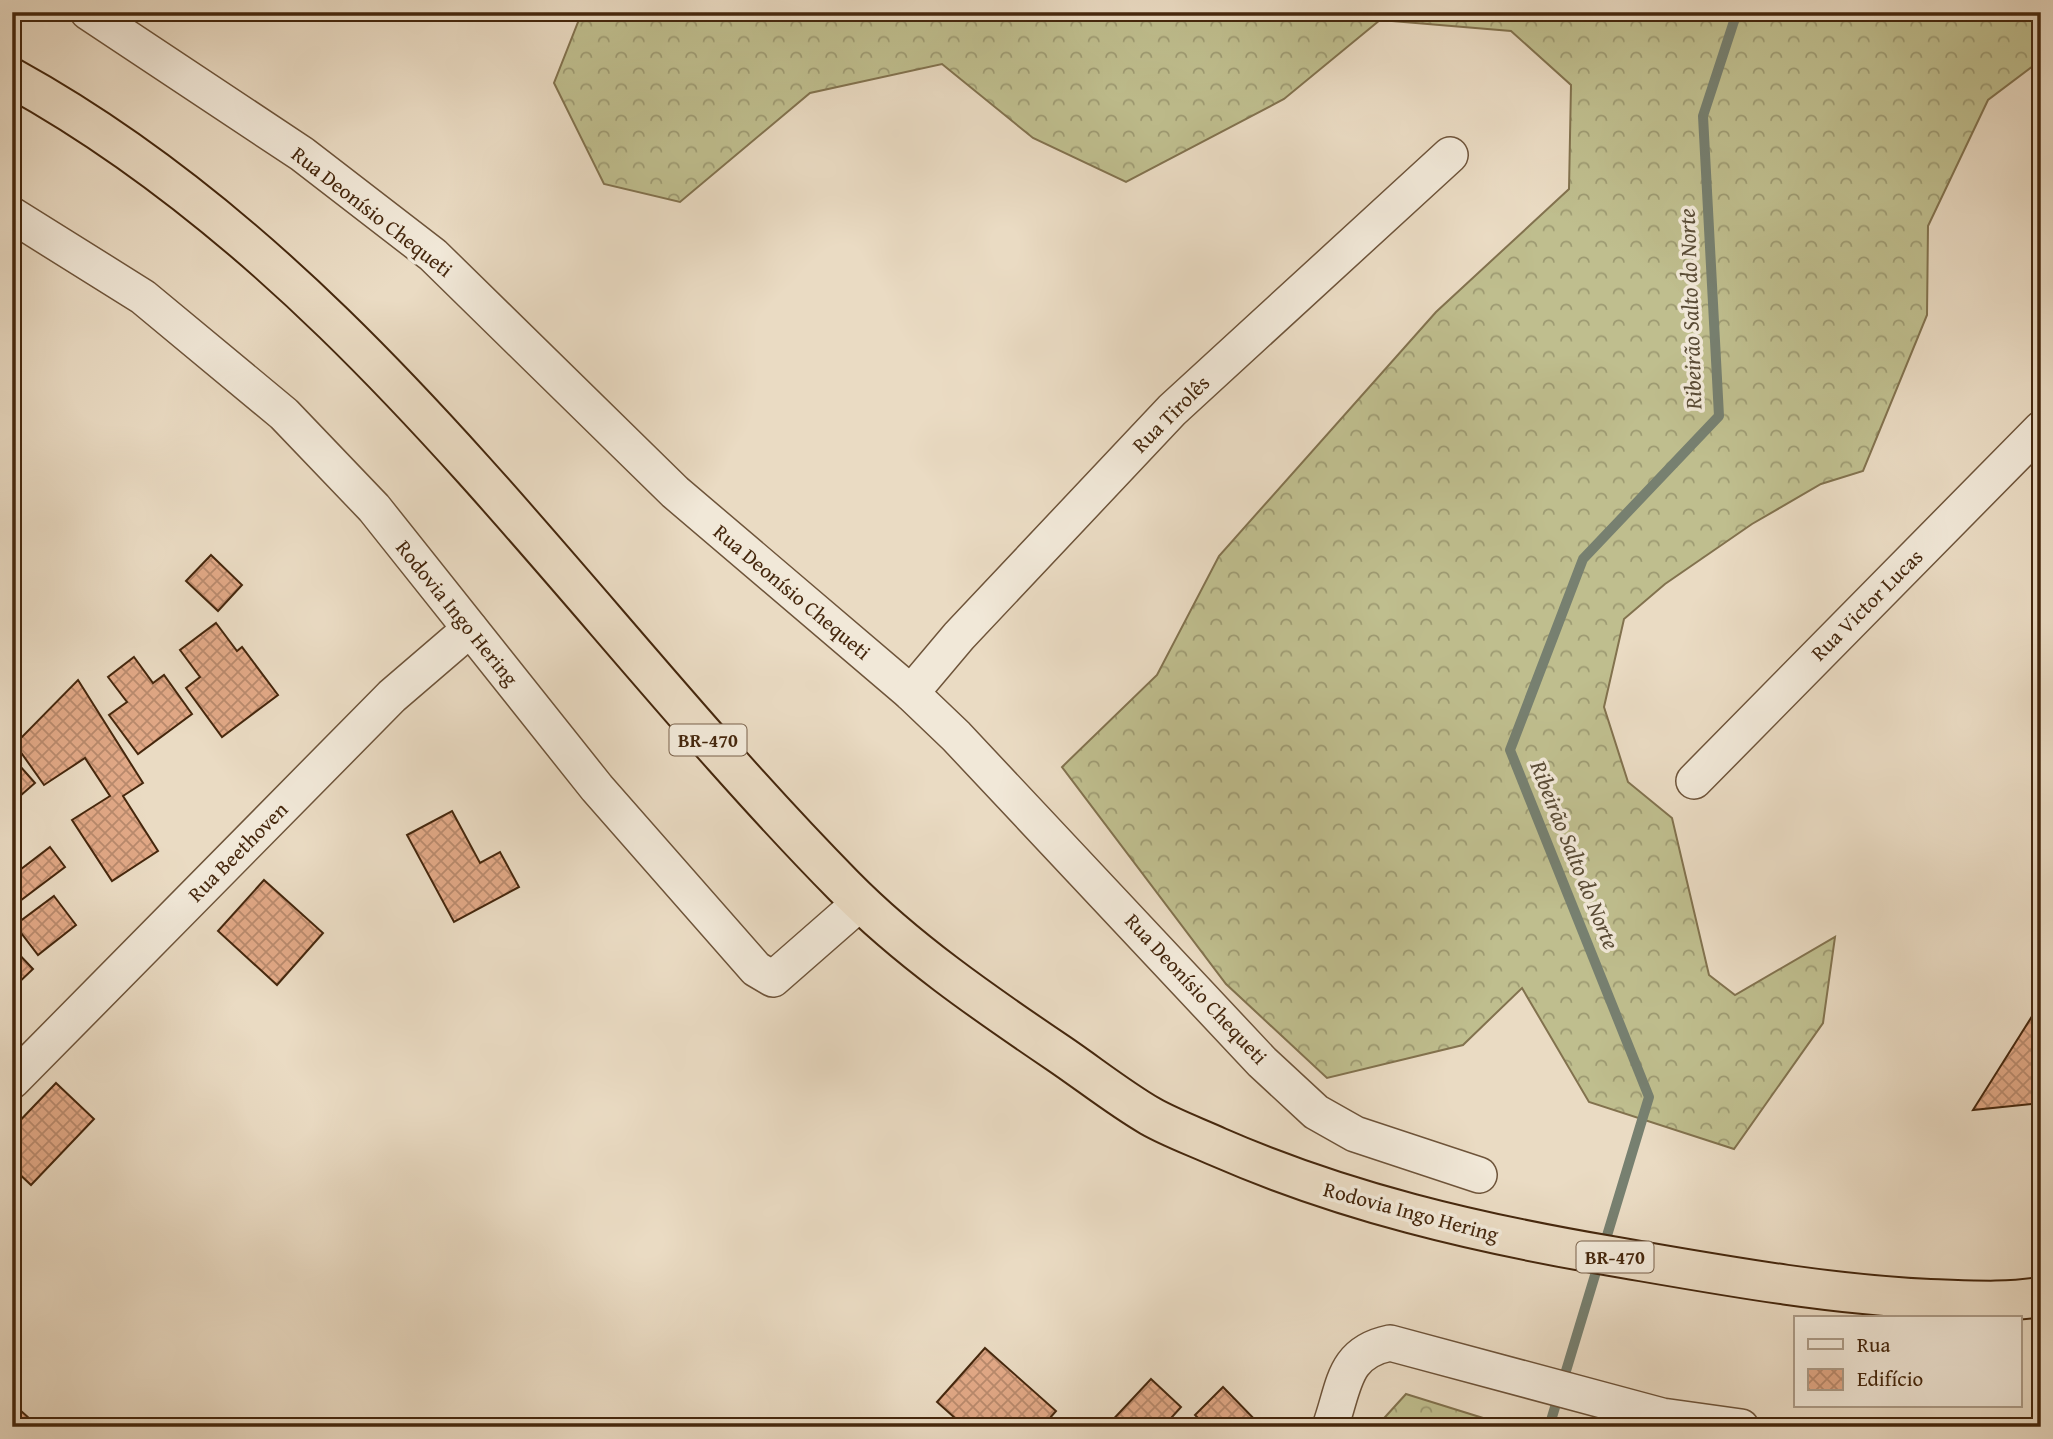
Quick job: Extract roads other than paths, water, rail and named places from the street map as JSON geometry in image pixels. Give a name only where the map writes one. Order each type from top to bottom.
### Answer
[{"type":"highway","name":"Rodovia Ingo Hering","points":[[12,78],[137,158],[209,213],[354,341],[521,523],[682,712],[861,902],[946,974],[1153,1118],[1279,1174],[1355,1199],[1512,1239],[1717,1274],[1873,1296],[2007,1302],[2041,1297]]},
{"type":"street","name":"Rua Deonísio Chequeti","points":[[88,12],[302,154],[433,255],[675,492],[911,693],[1112,900],[1262,1062],[1316,1112],[1355,1134],[1479,1175]]},
{"type":"street","name":"Rua Tirolês","points":[[911,693],[959,636],[1172,410],[1450,155]]},
{"type":"street","name":"Rodovia Ingo Hering","points":[[12,215],[143,297],[284,414],[374,508],[597,788],[756,969],[773,979],[861,902]]},
{"type":"street","name":"Rua Victor Lucas","points":[[1694,781],[2041,429]]},
{"type":"street","name":"Rua Beethoven","points":[[12,1081],[393,696],[470,629]]},
{"type":"street","points":[[1330,1427],[1353,1359],[1370,1347],[1390,1343],[1446,1361],[1662,1416],[1741,1427]]},
{"type":"waterway","name":"Ribeirão Salto do Norte","points":[[1549,1427],[1649,1097],[1510,750],[1583,559],[1719,416],[1703,116],[1737,12]]}]
